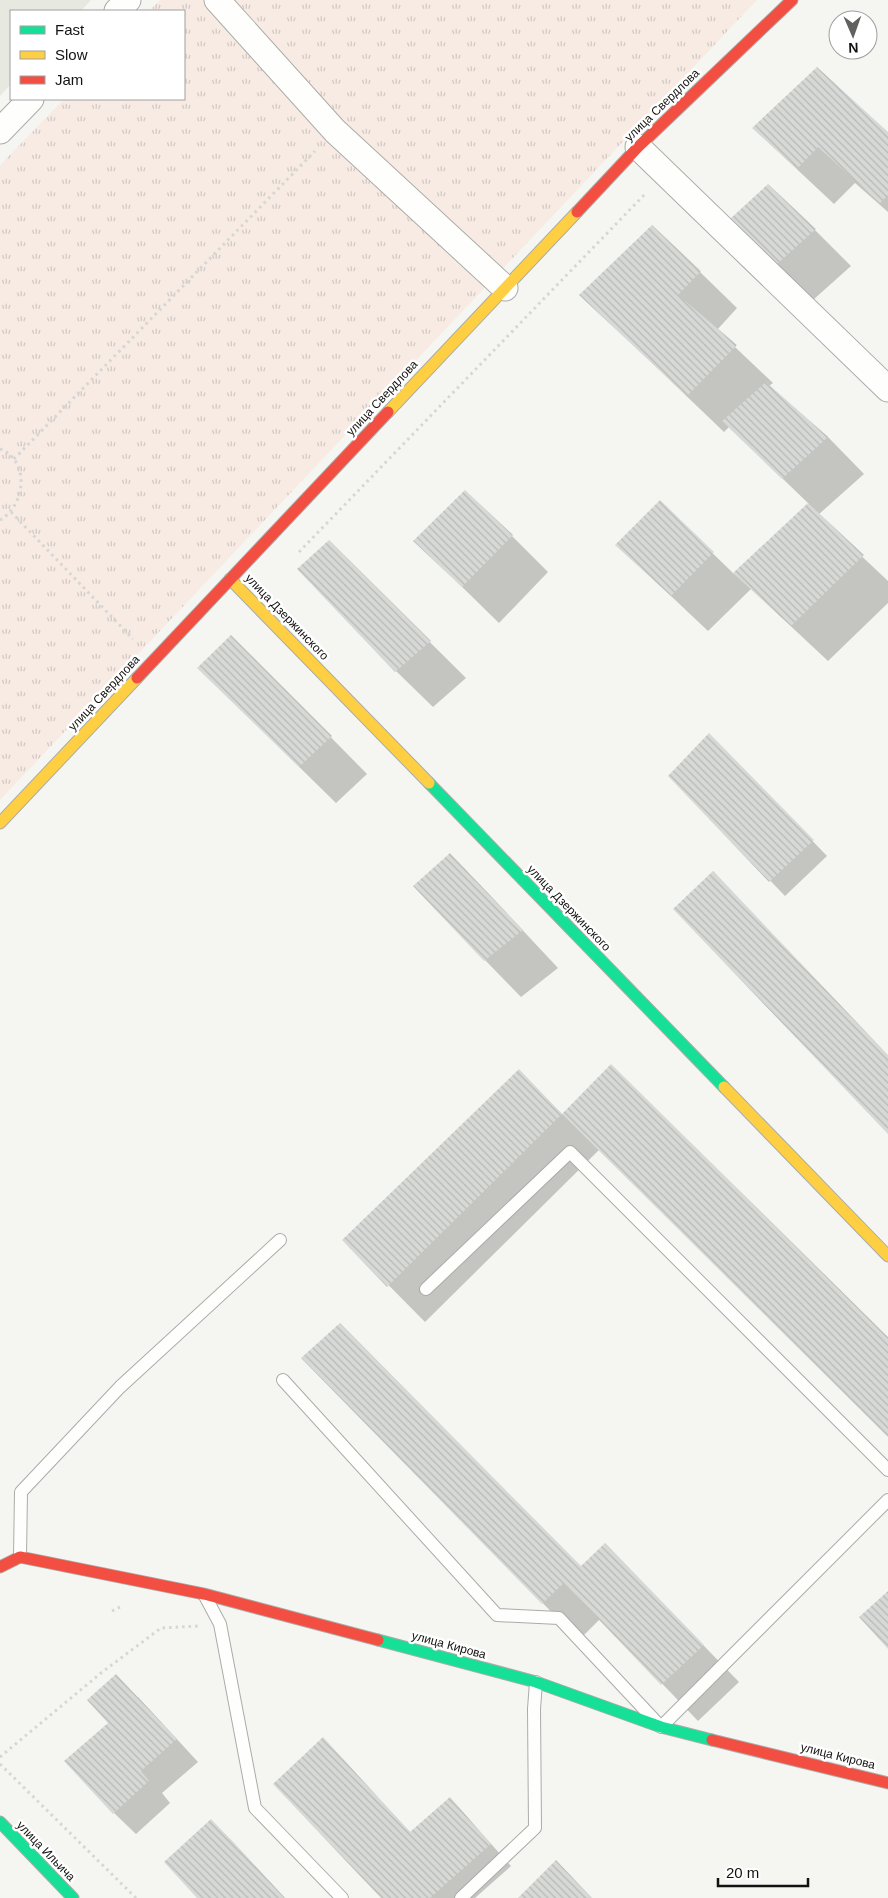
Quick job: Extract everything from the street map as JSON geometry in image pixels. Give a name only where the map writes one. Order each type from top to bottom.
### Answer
[{"type":"street","points":[[118,10],[128,0]]},
{"type":"street","points":[[216,0],[335,131],[505,288]]},
{"type":"street","name":"улица Свердлова","points":[[0,823],[638,147],[792,0]]},
{"type":"street","points":[[0,131],[30,100]]},
{"type":"street","points":[[638,147],[888,389]]},
{"type":"street","name":"улица Дзержинского","points":[[230,579],[888,1256]]},
{"type":"street","points":[[0,1566],[20,1557]]},
{"type":"street","name":"улица Кирова","points":[[20,1557],[204,1594],[536,1682],[661,1726],[888,1783]]},
{"type":"street","name":"улица Ильича","points":[[0,1822],[72,1898]]},
{"type":"lane","points":[[426,1289],[570,1152],[888,1470]]},
{"type":"lane","points":[[20,1557],[21,1492],[120,1388],[280,1240]]},
{"type":"lane","points":[[283,1380],[497,1615],[559,1618],[661,1726],[888,1500]]},
{"type":"lane","points":[[204,1594],[220,1624],[255,1808],[342,1898]]},
{"type":"lane","points":[[461,1898],[535,1828],[534,1709],[536,1682]]},
{"type":"path","points":[[14,460],[335,131]]},
{"type":"path","points":[[293,558],[665,173]]},
{"type":"path","points":[[0,449],[14,460],[22,483],[19,499],[11,512],[0,520]]},
{"type":"path","points":[[11,512],[154,660]]},
{"type":"path","points":[[0,1757],[101,1673],[161,1628],[220,1624]]},
{"type":"path","points":[[0,1764],[136,1898]]},
{"type":"shaded area","points":[[0,0],[91,0],[82,10],[10,10],[10,85],[0,96]]},
{"type":"green space","points":[[160,0],[757,0],[0,800],[0,165],[63,100],[185,100],[185,10],[150,10]]},
{"type":"building","points":[[817,67],[888,132],[888,195],[880,203],[818,147],[797,169],[752,128]]},
{"type":"building","points":[[768,184],[816,229],[776,265],[730,219]]},
{"type":"building","points":[[652,225],[701,271],[678,295],[737,345],[687,396],[579,295]]},
{"type":"building","points":[[766,382],[828,437],[782,479],[722,421]]},
{"type":"building","points":[[465,490],[513,535],[462,587],[413,541]]},
{"type":"building","points":[[660,500],[714,552],[671,596],[615,545]]},
{"type":"building","points":[[808,503],[864,555],[791,626],[733,573]]},
{"type":"building","points":[[329,540],[431,641],[395,672],[297,569]]},
{"type":"building","points":[[231,635],[332,736],[299,767],[197,668]]},
{"type":"building","points":[[709,733],[814,840],[769,882],[668,776]]},
{"type":"building","points":[[450,853],[523,930],[484,961],[413,886]]},
{"type":"building","points":[[713,871],[888,1055],[888,1134],[673,909]]},
{"type":"building","points":[[611,1064],[888,1337],[888,1437],[562,1114]]},
{"type":"building","points":[[519,1069],[562,1114],[387,1287],[342,1240]]},
{"type":"building","points":[[340,1323],[581,1566],[605,1543],[704,1645],[661,1685],[564,1583],[542,1604],[301,1358]]},
{"type":"building","points":[[888,1591],[888,1649],[859,1617]]},
{"type":"building","points":[[116,1674],[177,1739],[141,1771],[149,1781],[113,1814],[64,1761],[108,1723],[87,1700]]},
{"type":"building","points":[[323,1737],[410,1832],[450,1797],[491,1844],[430,1898],[381,1898],[273,1784]]},
{"type":"building","points":[[211,1819],[285,1898],[197,1898],[164,1862]]},
{"type":"building","points":[[556,1860],[592,1898],[518,1898]]},
{"type":"traffic: fast","points":[[429,783],[724,1087]]},
{"type":"traffic: fast","points":[[378,1640],[536,1682],[661,1727],[712,1740]]},
{"type":"traffic: fast","points":[[0,1822],[73,1898]]},
{"type":"traffic: slow","points":[[388,412],[577,212]]},
{"type":"traffic: slow","points":[[230,579],[429,783]]},
{"type":"traffic: slow","points":[[0,823],[137,678]]},
{"type":"traffic: slow","points":[[724,1087],[888,1256]]},
{"type":"traffic: jam","points":[[577,212],[638,147],[792,0]]},
{"type":"traffic: jam","points":[[137,678],[388,412]]},
{"type":"traffic: jam","points":[[0,1567],[20,1557],[204,1594],[378,1640]]},
{"type":"traffic: jam","points":[[712,1740],[888,1783]]}]
